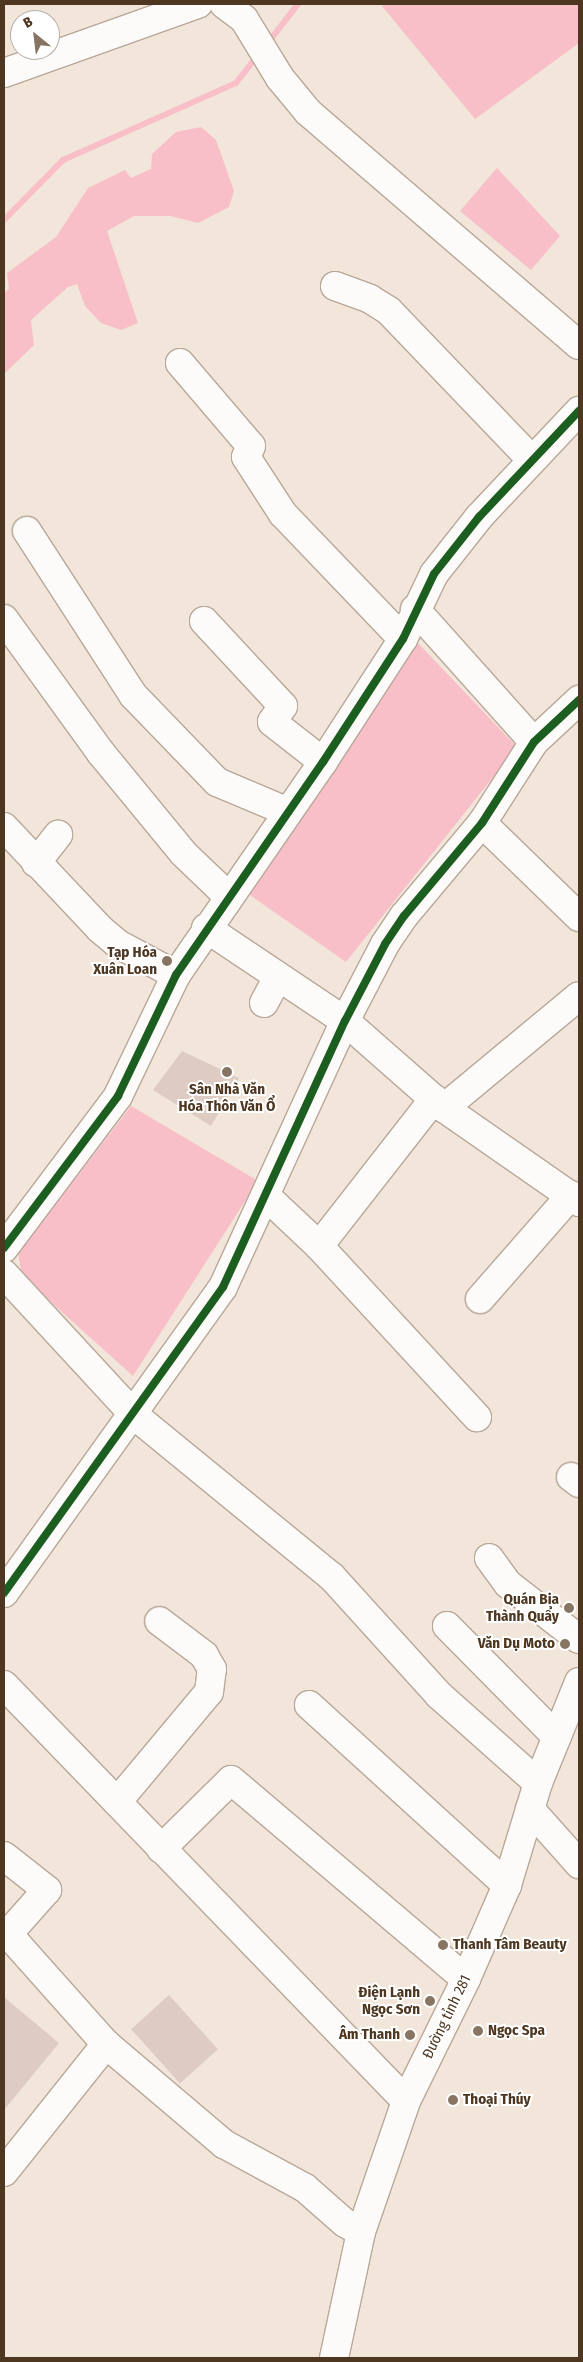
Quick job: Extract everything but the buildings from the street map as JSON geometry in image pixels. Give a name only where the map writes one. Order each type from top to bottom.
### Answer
[{"type":"street","points":[[4,73],[198,4]]},
{"type":"street","points":[[224,4],[244,19],[280,78],[308,112],[579,345]]},
{"type":"street","points":[[335,286],[370,299],[389,311],[531,459]]},
{"type":"street","points":[[180,362],[251,446],[246,457],[283,514],[403,638]]},
{"type":"street","points":[[4,1248],[118,1096],[176,975],[228,896],[323,762],[403,638],[415,609],[434,574],[479,516],[579,410]]},
{"type":"street","points":[[27,530],[133,695],[217,782],[288,812]]},
{"type":"street","points":[[415,609],[534,742]]},
{"type":"street","points":[[4,619],[108,761],[183,853],[228,896]]},
{"type":"street","points":[[204,621],[284,706],[272,722],[323,762]]},
{"type":"street","points":[[4,1593],[134,1415],[223,1287],[267,1197],[345,1021],[385,944],[404,916],[482,824],[534,742],[579,700]]},
{"type":"street","points":[[482,824],[579,917]]},
{"type":"street","points":[[4,827],[100,929],[118,944],[176,975]]},
{"type":"street","points":[[36,863],[58,835]]},
{"type":"street","points":[[206,928],[345,1021],[439,1104],[575,1198],[480,1298]]},
{"type":"street","points":[[264,1003],[278,976]]},
{"type":"street","points":[[319,1246],[439,1104],[579,996]]},
{"type":"street","points":[[267,1197],[319,1246],[477,1417]]},
{"type":"street","points":[[4,1274],[134,1415],[332,1577],[439,1694],[538,1783]]},
{"type":"street","points":[[489,1558],[508,1584],[579,1639]]},
{"type":"street","points":[[117,1802],[209,1692],[212,1670],[204,1655],[159,1621]]},
{"type":"street","points":[[447,1626],[557,1737]]},
{"type":"street","name":"Đường tỉnh 281","points":[[334,2358],[361,2232],[406,2101],[466,1980],[507,1885],[538,1783],[579,1682]]},
{"type":"street","points":[[4,1685],[406,2101]]},
{"type":"street","points":[[308,1705],[507,1885]]},
{"type":"street","points":[[161,1848],[231,1780],[466,1980]]},
{"type":"street","points":[[530,1808],[579,1864]]},
{"type":"street","points":[[4,1856],[47,1890],[6,1936],[106,2044],[224,2144],[305,2188],[344,2223],[361,2232]]},
{"type":"street","points":[[4,2172],[106,2044]]},
{"type":"shaded area","points":[[386,4],[579,4],[579,43],[475,119],[382,6]]},
{"type":"shaded area","points":[[201,127],[216,140],[234,191],[229,207],[198,223],[171,216],[134,216],[107,231],[138,323],[121,330],[101,323],[85,306],[77,284],[68,287],[31,320],[34,345],[4,374],[4,293],[9,289],[7,273],[56,237],[88,188],[125,170],[131,178],[151,169],[152,154],[176,132]]},
{"type":"shaded area","points":[[497,168],[560,236],[531,270],[460,211]]},
{"type":"shaded area","points":[[416,641],[517,747],[346,962],[244,891]]},
{"type":"shaded area","points":[[131,1106],[258,1181],[133,1376],[22,1276],[18,1253]]},
{"type":"waterway","points":[[267,44],[298,4]]},
{"type":"waterway","points":[[4,220],[63,160],[236,83],[257,56]]},
{"type":"cycle path","points":[[4,1248],[118,1096],[176,975],[323,762],[403,639],[434,574],[479,517],[579,411]]},
{"type":"cycle path","points":[[4,1593],[223,1287],[345,1021],[385,944],[404,916],[482,823],[534,742],[579,700]]},
{"type":"place","name":"Tạp Hóa Xuân Loan","points":[[167,961]]},
{"type":"place","name":"Sân Nhà Văn Hóa Thôn Văn Ổ","points":[[227,1072]]},
{"type":"place","name":"Quán Bia Thành Quẩy","points":[[569,1608]]},
{"type":"place","name":"Văn Dụ Moto","points":[[565,1644]]},
{"type":"place","name":"Thanh Tâm Beauty","points":[[443,1945]]},
{"type":"place","name":"Điện Lạnh Ngọc Sơn","points":[[430,2001]]},
{"type":"place","name":"Ngọc Spa","points":[[478,2031]]},
{"type":"place","name":"Âm Thanh","points":[[410,2035]]},
{"type":"place","name":"Thoại Thúy","points":[[453,2100]]}]
